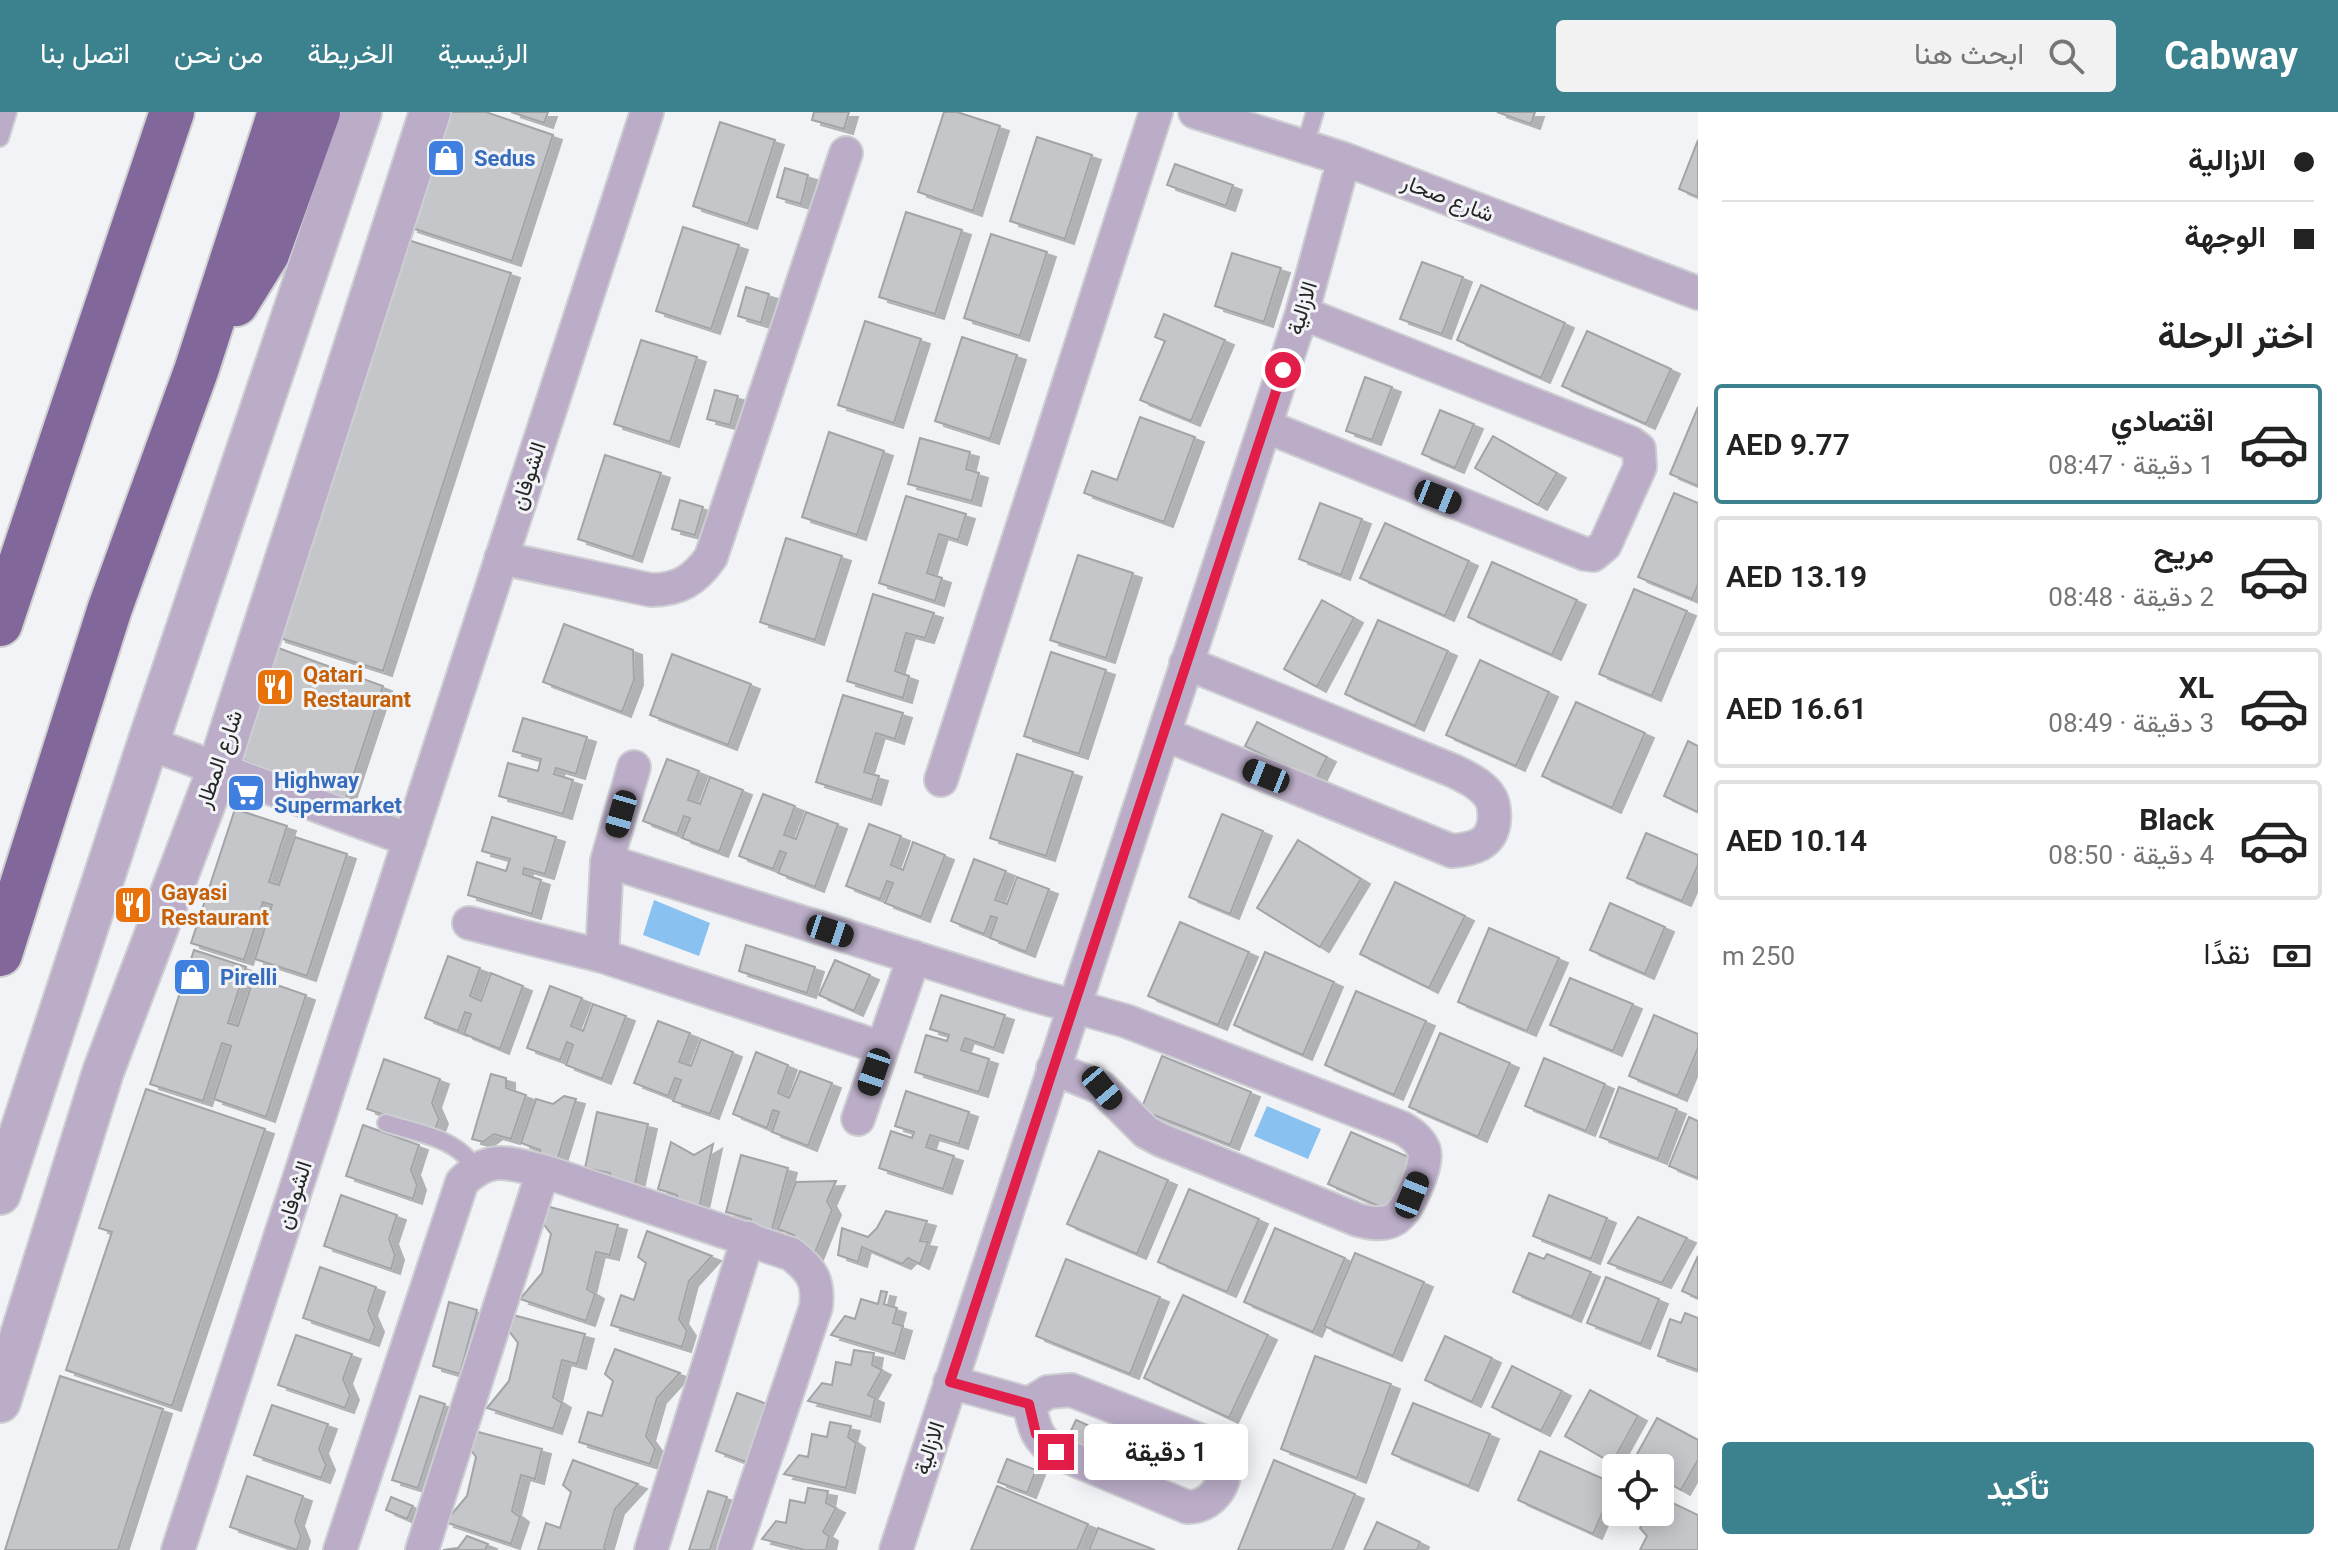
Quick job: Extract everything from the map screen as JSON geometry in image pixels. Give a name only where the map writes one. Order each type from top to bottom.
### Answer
[{"type":"highway","points":[[0,624],[172,112]]},
{"type":"highway","points":[[0,954],[110,608],[196,371],[280,112]]},
{"type":"highway","points":[[196,371],[267,254],[318,112]]},
{"type":"street","points":[[0,1194],[361,112]]},
{"type":"street","name":"شارع المطار","points":[[0,1402],[103,1072],[218,769],[430,112]]},
{"type":"street","name":"الشوفان","points":[[178,1550],[647,112]]},
{"type":"street","points":[[941,780],[1156,112]]},
{"type":"street","name":"شارع صحار","points":[[1195,112],[1344,159],[1698,293]]},
{"type":"street","points":[[501,558],[651,590],[684,585],[700,573],[711,557],[846,153]]},
{"type":"street","name":"الازالية","points":[[896,1550],[1302,313],[1344,159]]},
{"type":"street","points":[[1265,426],[1593,555],[1605,545],[1640,467],[1639,449],[1631,443],[1302,313]]},
{"type":"street","points":[[1164,734],[1452,851],[1483,844],[1493,834],[1495,816],[1491,798],[1476,782],[1186,663]]},
{"type":"street","points":[[148,743],[410,840]]},
{"type":"street","points":[[602,956],[607,861],[634,767]]},
{"type":"street","points":[[607,861],[1126,1021],[1402,1128],[1420,1143],[1425,1152],[1425,1162],[1405,1208],[1395,1219],[1376,1224],[1358,1220],[1161,1140],[1146,1132],[1102,1088],[1053,1068]]},
{"type":"street","points":[[469,923],[602,956],[882,1048]]},
{"type":"street","points":[[858,1119],[914,957]]},
{"type":"street","points":[[340,1550],[462,1182],[475,1169],[487,1163],[504,1162],[543,1171],[748,1238],[791,1254],[815,1277],[818,1290],[816,1307],[734,1550]]},
{"type":"street","points":[[422,1550],[543,1171]]},
{"type":"street","points":[[651,1550],[748,1238]]},
{"type":"street","points":[[950,1382],[1029,1404],[1048,1392],[1071,1390],[1207,1443],[1219,1453],[1224,1464],[1221,1483],[1208,1502],[1199,1507],[1187,1507],[1172,1501],[1045,1445],[1036,1434],[1029,1404]]},
{"type":"lane","points":[[0,138],[8,112]]},
{"type":"lane","points":[[1305,145],[1315,112]]},
{"type":"lane","points":[[386,1123],[458,1148],[475,1169]]},
{"type":"water","points":[[654,900],[710,923],[699,956],[643,935]]},
{"type":"water","points":[[1267,1106],[1321,1129],[1308,1159],[1254,1136]]},
{"type":"water","points":[[1116,1433],[1168,1456],[1158,1482],[1106,1461]]},
{"type":"building","points":[[447,112],[486,112],[553,135],[512,261],[409,227]]},
{"type":"building","points":[[511,112],[548,112],[544,123]]},
{"type":"building","points":[[814,112],[849,112],[844,129],[812,120]]},
{"type":"building","points":[[944,112],[957,112],[1000,126],[973,211],[918,192]]},
{"type":"building","points":[[1497,112],[1535,112],[1531,124]]},
{"type":"building","points":[[720,122],[775,140],[748,224],[693,206]]},
{"type":"building","points":[[1037,137],[1092,155],[1065,239],[1010,221]]},
{"type":"building","points":[[1698,140],[1698,197],[1679,189]]},
{"type":"building","points":[[1175,164],[1233,185],[1226,206],[1167,185]]},
{"type":"building","points":[[785,168],[808,175],[801,204],[777,197]]},
{"type":"building","points":[[906,212],[962,230],[935,314],[879,297]]},
{"type":"building","points":[[683,227],[739,245],[711,329],[656,311]]},
{"type":"building","points":[[991,234],[1047,252],[1020,336],[964,318]]},
{"type":"building","points":[[405,239],[511,273],[383,671],[277,637]]},
{"type":"building","points":[[1232,253],[1281,268],[1264,322],[1215,306]]},
{"type":"building","points":[[1422,262],[1463,277],[1442,334],[1400,319]]},
{"type":"building","points":[[1481,285],[1565,323],[1541,378],[1457,340]]},
{"type":"building","points":[[746,287],[769,294],[761,323],[738,316]]},
{"type":"building","points":[[1164,314],[1225,340],[1191,421],[1140,400],[1165,341],[1155,337]]},
{"type":"building","points":[[865,321],[921,339],[894,423],[838,405]]},
{"type":"building","points":[[1587,331],[1671,369],[1646,424],[1562,386]]},
{"type":"building","points":[[962,337],[1017,355],[990,439],[935,421]]},
{"type":"building","points":[[641,340],[697,357],[670,442],[614,424]]},
{"type":"building","points":[[1365,377],[1392,387],[1372,440],[1346,431]]},
{"type":"building","points":[[715,390],[738,396],[730,425],[707,419]]},
{"type":"building","points":[[1698,407],[1698,486],[1670,474]]},
{"type":"building","points":[[1440,410],[1474,424],[1455,468],[1422,454]]},
{"type":"building","points":[[1140,417],[1195,437],[1164,522],[1084,493],[1092,471],[1117,480]]},
{"type":"building","points":[[829,432],[884,451],[857,535],[802,517]]},
{"type":"building","points":[[1493,436],[1557,473],[1538,505],[1475,468]]},
{"type":"building","points":[[920,438],[970,452],[966,469],[979,473],[972,501],[908,484]]},
{"type":"building","points":[[605,455],[661,473],[633,557],[578,539]]},
{"type":"building","points":[[1674,493],[1698,503],[1698,584],[1692,599],[1638,577]]},
{"type":"building","points":[[906,496],[966,514],[958,540],[939,534],[927,573],[942,578],[935,601],[879,583]]},
{"type":"building","points":[[680,500],[703,507],[695,535],[672,529]]},
{"type":"building","points":[[1320,503],[1362,519],[1341,575],[1299,559]]},
{"type":"building","points":[[1385,523],[1469,561],[1445,616],[1360,578]]},
{"type":"building","points":[[786,538],[842,556],[815,640],[760,622]]},
{"type":"building","points":[[1078,555],[1133,573],[1106,658],[1050,640]]},
{"type":"building","points":[[1492,562],[1577,600],[1552,655],[1468,617]]},
{"type":"building","points":[[1634,589],[1687,611],[1652,696],[1599,674]]},
{"type":"building","points":[[873,594],[934,613],[925,638],[906,633],[895,671],[909,676],[903,698],[847,681]]},
{"type":"building","points":[[1322,600],[1354,618],[1317,687],[1284,669]]},
{"type":"building","points":[[1378,620],[1448,651],[1415,726],[1345,694]]},
{"type":"building","points":[[564,624],[633,650],[634,680],[622,712],[543,682]]},
{"type":"building","points":[[270,645],[383,686],[345,801],[237,757]]},
{"type":"building","points":[[1051,652],[1106,670],[1079,754],[1024,736]]},
{"type":"building","points":[[672,654],[751,684],[728,745],[650,715]]},
{"type":"building","points":[[1480,660],[1549,692],[1516,766],[1446,735]]},
{"type":"building","points":[[843,695],[903,713],[895,739],[876,733],[864,772],[879,776],[872,800],[816,782]]},
{"type":"building","points":[[1576,702],[1645,733],[1612,808],[1542,776]]},
{"type":"building","points":[[523,718],[587,737],[576,774],[556,768],[554,774],[573,780],[563,814],[499,796],[508,763],[538,771],[541,759],[513,751]]},
{"type":"building","points":[[1257,722],[1327,757],[1315,781],[1245,746]]},
{"type":"building","points":[[1688,741],[1698,746],[1698,812],[1664,796]]},
{"type":"building","points":[[1017,754],[1073,772],[1046,856],[990,838]]},
{"type":"building","points":[[667,759],[699,771],[688,800],[700,804],[710,777],[743,790],[719,852],[682,838],[690,818],[684,816],[677,834],[643,821]]},
{"type":"building","points":[[763,794],[795,806],[784,835],[796,839],[806,812],[838,824],[815,887],[778,873],[786,853],[780,851],[773,869],[739,856]]},
{"type":"building","points":[[235,809],[287,826],[269,882],[279,885],[295,837],[347,854],[307,976],[255,959],[272,905],[263,902],[244,960],[191,943]]},
{"type":"building","points":[[1222,814],[1263,831],[1230,914],[1189,897]]},
{"type":"building","points":[[492,817],[556,837],[545,874],[524,868],[523,874],[541,880],[532,914],[468,895],[477,862],[506,871],[510,859],[482,851]]},
{"type":"building","points":[[869,824],[901,836],[891,865],[903,870],[913,842],[945,855],[921,917],[885,903],[893,883],[887,881],[880,899],[846,886]]},
{"type":"building","points":[[1646,833],[1698,855],[1698,865],[1682,901],[1627,878]]},
{"type":"building","points":[[1298,840],[1361,879],[1320,947],[1257,908]]},
{"type":"building","points":[[974,859],[1006,871],[995,900],[1007,904],[1017,877],[1049,889],[1026,952],[990,938],[997,918],[991,916],[984,934],[951,921]]},
{"type":"building","points":[[1395,882],[1465,916],[1429,988],[1360,954]]},
{"type":"building","points":[[1610,903],[1665,927],[1645,974],[1590,950]]},
{"type":"building","points":[[1180,922],[1249,952],[1218,1025],[1148,996]]},
{"type":"building","points":[[1489,928],[1559,958],[1527,1031],[1458,1002]]},
{"type":"building","points":[[746,945],[815,967],[807,993],[739,971]]},
{"type":"building","points":[[194,950],[246,967],[228,1023],[238,1026],[254,977],[306,995],[266,1117],[214,1099],[231,1046],[222,1043],[203,1101],[150,1084]]},
{"type":"building","points":[[1265,952],[1334,982],[1303,1055],[1234,1025]]},
{"type":"building","points":[[448,956],[480,968],[470,996],[481,1001],[491,973],[523,986],[500,1049],[464,1034],[471,1014],[465,1012],[458,1031],[425,1018]]},
{"type":"building","points":[[835,960],[870,975],[854,1011],[819,995]]},
{"type":"building","points":[[1570,978],[1633,1004],[1613,1051],[1550,1025]]},
{"type":"building","points":[[550,986],[582,998],[571,1026],[583,1031],[593,1004],[626,1016],[602,1079],[566,1065],[573,1045],[567,1042],[560,1060],[527,1048]]},
{"type":"building","points":[[1356,991],[1426,1021],[1394,1095],[1325,1065]]},
{"type":"building","points":[[941,995],[1005,1015],[994,1048],[965,1038],[961,1050],[989,1059],[979,1092],[915,1072],[926,1035],[947,1041],[949,1035],[930,1029]]},
{"type":"building","points":[[1654,1015],[1698,1034],[1698,1048],[1678,1096],[1629,1076]]},
{"type":"building","points":[[658,1021],[690,1033],[679,1062],[691,1066],[701,1039],[733,1052],[710,1114],[673,1101],[681,1080],[675,1078],[668,1096],[634,1083]]},
{"type":"building","points":[[1440,1033],[1510,1063],[1478,1137],[1409,1107]]},
{"type":"building","points":[[756,1052],[788,1065],[778,1093],[789,1098],[800,1071],[832,1083],[808,1146],[772,1132],[779,1112],[773,1110],[767,1128],[733,1114]]},
{"type":"building","points":[[1162,1056],[1251,1092],[1230,1145],[1141,1110]]},
{"type":"building","points":[[1544,1058],[1605,1084],[1586,1131],[1525,1106]]},
{"type":"building","points":[[384,1059],[440,1079],[432,1103],[439,1119],[434,1132],[367,1109]]},
{"type":"building","points":[[491,1074],[506,1078],[506,1088],[526,1095],[511,1139],[494,1134],[483,1142],[472,1139]]},
{"type":"building","points":[[1619,1087],[1677,1109],[1658,1159],[1600,1137]]},
{"type":"building","points":[[146,1089],[265,1129],[172,1406],[66,1370],[112,1232],[99,1228]]},
{"type":"building","points":[[906,1091],[969,1112],[959,1144],[930,1135],[926,1147],[954,1156],[943,1189],[879,1168],[891,1131],[912,1138],[914,1132],[895,1126]]},
{"type":"building","points":[[564,1096],[576,1099],[556,1164],[541,1159],[540,1150],[521,1143],[536,1099],[553,1104]]},
{"type":"building","points":[[597,1112],[648,1124],[633,1193],[615,1190],[610,1173],[585,1168]]},
{"type":"building","points":[[1689,1117],[1698,1121],[1698,1178],[1669,1166]]},
{"type":"building","points":[[363,1125],[419,1145],[411,1170],[417,1185],[413,1199],[346,1176]]},
{"type":"building","points":[[1351,1132],[1413,1159],[1390,1211],[1328,1184]]},
{"type":"building","points":[[671,1142],[694,1155],[713,1144],[698,1213],[680,1209],[677,1195],[658,1189]]},
{"type":"building","points":[[1099,1151],[1168,1180],[1137,1254],[1067,1224]]},
{"type":"building","points":[[741,1155],[788,1168],[770,1237],[751,1232],[751,1219],[726,1212]]},
{"type":"building","points":[[836,1181],[827,1201],[832,1210],[814,1255],[790,1245],[794,1235],[778,1229],[796,1182]]},
{"type":"building","points":[[1189,1189],[1259,1219],[1227,1292],[1158,1262]]},
{"type":"building","points":[[341,1195],[397,1215],[389,1239],[395,1255],[391,1269],[324,1246]]},
{"type":"building","points":[[1549,1195],[1607,1218],[1591,1259],[1533,1236]]},
{"type":"building","points":[[546,1206],[618,1225],[610,1255],[596,1252],[587,1289],[595,1294],[586,1321],[520,1299],[542,1273],[551,1234],[542,1222]]},
{"type":"building","points":[[886,1211],[927,1221],[920,1241],[928,1242],[920,1264],[908,1258],[902,1264],[862,1247],[858,1262],[838,1255],[842,1228],[868,1237]]},
{"type":"building","points":[[1638,1217],[1687,1238],[1662,1283],[1608,1263]]},
{"type":"building","points":[[1275,1228],[1345,1258],[1313,1332],[1244,1302]]},
{"type":"building","points":[[647,1231],[712,1256],[689,1281],[679,1319],[687,1331],[682,1347],[611,1325],[621,1295],[634,1300],[646,1263],[638,1257]]},
{"type":"building","points":[[1355,1253],[1424,1282],[1393,1356],[1324,1326]]},
{"type":"building","points":[[1529,1253],[1544,1259],[1547,1254],[1591,1272],[1572,1317],[1513,1292]]},
{"type":"building","points":[[1698,1256],[1698,1298],[1682,1291]]},
{"type":"building","points":[[1066,1259],[1160,1297],[1130,1374],[1036,1336]]},
{"type":"building","points":[[320,1267],[376,1287],[368,1311],[375,1327],[370,1341],[303,1318]]},
{"type":"building","points":[[1606,1277],[1659,1299],[1641,1344],[1587,1323]]},
{"type":"building","points":[[881,1291],[887,1292],[884,1304],[897,1308],[893,1323],[903,1326],[895,1354],[831,1335],[845,1316],[855,1319],[861,1299],[878,1304]]},
{"type":"building","points":[[1183,1295],[1268,1335],[1229,1418],[1144,1378]]},
{"type":"building","points":[[449,1302],[477,1310],[460,1374],[433,1366]]},
{"type":"building","points":[[1685,1313],[1698,1318],[1698,1370],[1658,1356],[1670,1319],[1681,1323]]},
{"type":"building","points":[[513,1315],[585,1334],[577,1364],[562,1360],[553,1397],[562,1403],[553,1429],[487,1408],[509,1381],[518,1343],[509,1331]]},
{"type":"building","points":[[296,1335],[352,1354],[343,1379],[350,1395],[345,1408],[278,1385]]},
{"type":"building","points":[[1445,1336],[1492,1358],[1472,1402],[1425,1380]]},
{"type":"building","points":[[615,1349],[680,1373],[657,1398],[646,1436],[655,1449],[650,1464],[579,1442],[588,1412],[602,1416],[613,1381],[605,1374]]},
{"type":"building","points":[[854,1350],[874,1353],[872,1365],[882,1370],[868,1395],[875,1398],[871,1417],[808,1401],[822,1383],[832,1385],[836,1362],[851,1365]]},
{"type":"building","points":[[1315,1356],[1391,1384],[1357,1478],[1281,1449]]},
{"type":"building","points":[[1512,1366],[1562,1391],[1541,1431],[1492,1407]]},
{"type":"building","points":[[60,1376],[163,1409],[118,1550],[5,1550]]},
{"type":"building","points":[[1590,1390],[1638,1416],[1617,1454],[1602,1454],[1602,1457],[1565,1436]]},
{"type":"building","points":[[737,1393],[767,1404],[746,1462],[716,1451]]},
{"type":"building","points":[[420,1396],[445,1404],[418,1488],[392,1480]]},
{"type":"building","points":[[1413,1403],[1490,1434],[1469,1486],[1392,1454]]},
{"type":"building","points":[[272,1405],[328,1424],[319,1449],[326,1465],[321,1478],[254,1455]]},
{"type":"building","points":[[1657,1418],[1698,1440],[1698,1460],[1681,1490],[1674,1486],[1674,1454],[1637,1454]]},
{"type":"building","points":[[1076,1420],[1094,1428],[1080,1460],[1061,1451]]},
{"type":"building","points":[[830,1422],[851,1426],[848,1437],[856,1443],[846,1488],[784,1474],[799,1455],[808,1457],[812,1434],[827,1437]]},
{"type":"building","points":[[471,1430],[542,1449],[535,1479],[521,1475],[512,1511],[520,1517],[511,1544],[445,1522],[467,1496],[476,1457],[467,1445]]},
{"type":"building","points":[[1540,1451],[1602,1478],[1602,1514],[1593,1534],[1518,1500]]},
{"type":"building","points":[[1007,1459],[1036,1470],[1027,1493],[998,1482]]},
{"type":"building","points":[[573,1460],[638,1484],[615,1509],[604,1547],[606,1550],[538,1550],[546,1523],[560,1528],[571,1492],[563,1485]]},
{"type":"building","points":[[1274,1460],[1355,1494],[1332,1550],[1238,1550]]},
{"type":"building","points":[[247,1476],[303,1496],[295,1521],[301,1536],[297,1550],[230,1527]]},
{"type":"building","points":[[997,1486],[1088,1524],[1077,1550],[971,1550]]},
{"type":"building","points":[[808,1488],[828,1491],[826,1503],[836,1508],[823,1532],[829,1536],[826,1550],[805,1550],[762,1539],[776,1521],[786,1523],[790,1500],[805,1503]]},
{"type":"building","points":[[708,1491],[727,1497],[710,1550],[689,1550]]},
{"type":"building","points":[[391,1497],[413,1506],[407,1519],[386,1510]]},
{"type":"building","points":[[1674,1504],[1698,1515],[1698,1550],[1640,1550],[1647,1536],[1640,1528],[1674,1526]]},
{"type":"building","points":[[1377,1522],[1420,1542],[1417,1550],[1364,1550]]},
{"type":"building","points":[[1098,1528],[1155,1550],[1089,1550]]},
{"type":"building","points":[[467,1536],[488,1544],[485,1550],[443,1550],[458,1548]]},
{"type":"place","name":"Sedus","points":[[446,158]]},
{"type":"place","name":"Qatari Restaurant","points":[[275,687]]},
{"type":"place","name":"Highway Supermarket","points":[[246,793]]},
{"type":"place","name":"Gayasi Restaurant","points":[[133,905]]},
{"type":"place","name":"Pirelli","points":[[192,977]]},
{"type":"route","points":[[1056,1452],[1036,1434],[1029,1404],[950,1382],[1283,370]]}]
